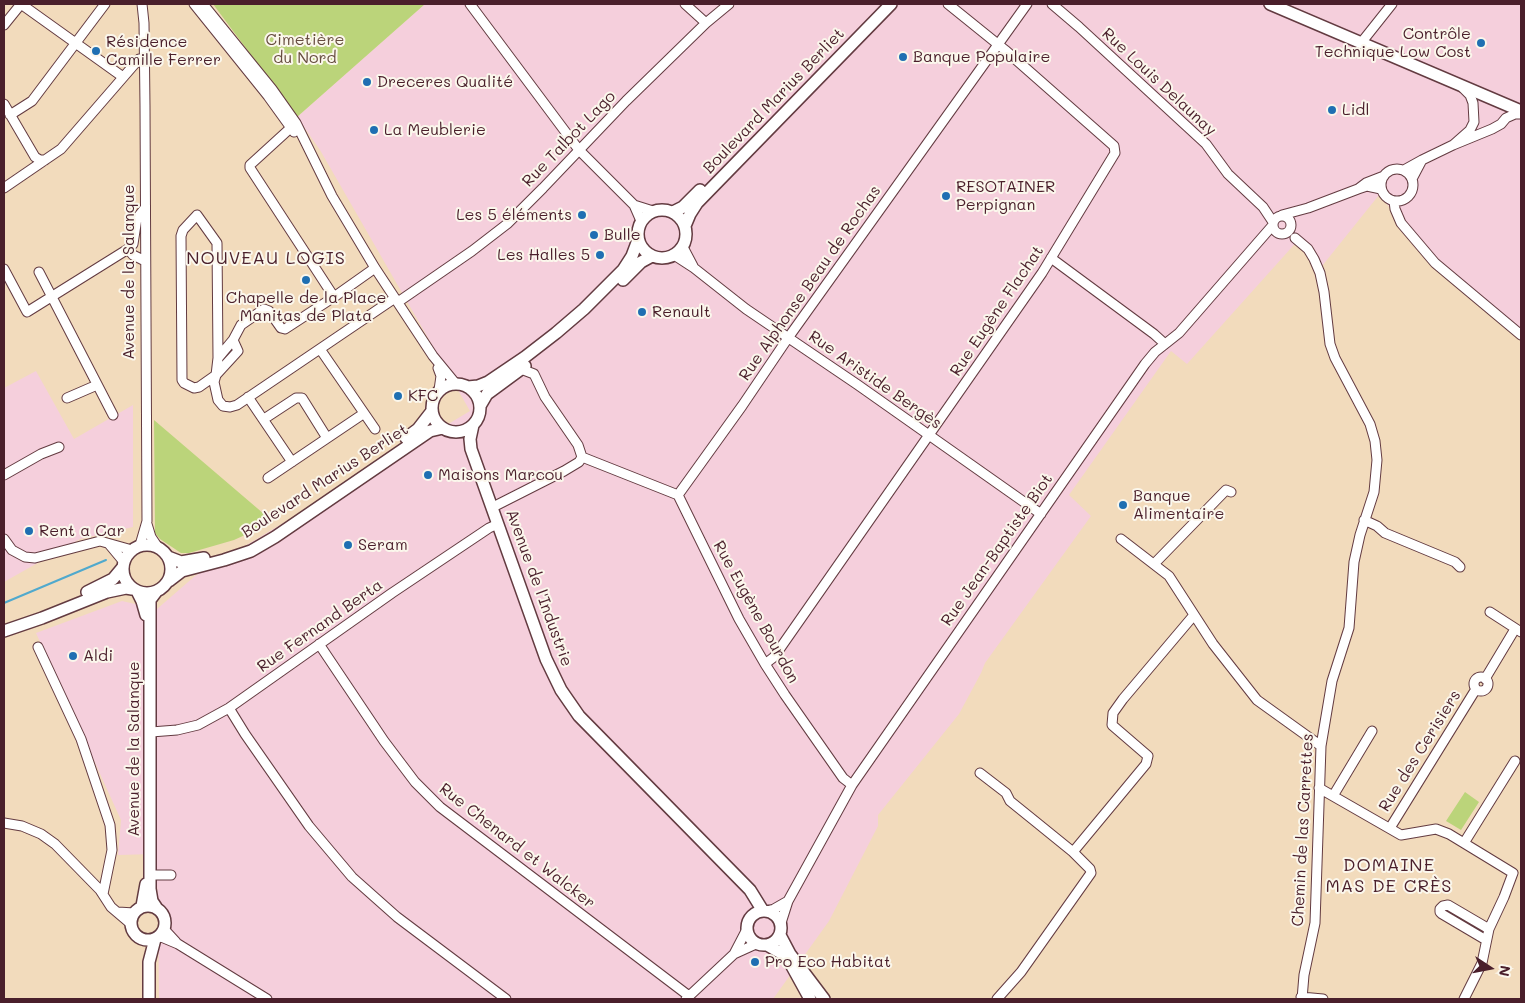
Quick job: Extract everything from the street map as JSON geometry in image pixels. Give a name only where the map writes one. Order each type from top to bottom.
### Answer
[{"type":"main road","name":"Boulevard Marius Berliet","points":[[673,212],[683,207],[689,201],[880,4]]},
{"type":"main road","name":"Boulevard Marius Berliet","points":[[686,226],[690,214],[698,203],[891,4]]},
{"type":"main road","points":[[1270,4],[1505,104],[1521,113]]},
{"type":"main road","points":[[638,240],[641,247],[652,256],[659,258],[674,256],[683,247],[686,238],[686,226],[682,219],[673,212],[661,209],[646,215],[641,221],[638,240],[632,256],[623,270],[584,309],[525,357],[488,382],[468,387],[456,384],[439,390],[433,400],[432,411],[436,421],[443,428],[454,432],[464,431],[473,425],[478,417],[480,406],[488,394],[563,337],[595,308],[640,262],[652,256]]},
{"type":"main road","points":[[468,387],[478,398],[480,406]]},
{"type":"main road","name":"Boulevard Marius Berliet","points":[[168,557],[181,562],[198,560],[239,548],[260,538],[413,434],[432,411]]},
{"type":"main road","name":"Avenue de l'Industrie","points":[[473,425],[470,439],[471,448],[546,659],[561,690],[579,716],[750,890],[765,911]]},
{"type":"main road","name":"Boulevard Marius Berliet","points":[[169,581],[182,571],[215,563],[251,551],[275,537],[430,431],[443,428]]},
{"type":"main road","name":"Avenue de l'Industrie","points":[[454,432],[462,436],[471,448]]},
{"type":"main road","points":[[4,623],[102,586],[113,579],[136,548],[146,544],[157,546],[168,557],[171,564],[172,573],[169,581],[156,592],[150,594],[126,588],[107,592],[4,631]]},
{"type":"main road","points":[[123,564],[123,575],[127,583],[135,590]]},
{"type":"main road","name":"Avenue de la Salanque","points":[[135,590],[145,609],[146,624],[146,889],[136,914]]},
{"type":"main road","name":"Avenue de la Salanque","points":[[156,592],[150,600],[150,875],[152,901],[156,907]]},
{"type":"main road","name":"Avenue de l'Industrie","points":[[739,879],[751,901],[751,917]]},
{"type":"main road","points":[[149,962],[165,919],[156,907],[151,906],[136,914],[134,932],[140,938],[149,962],[149,999]]},
{"type":"main road","points":[[810,999],[788,959],[781,953],[751,940],[747,928],[751,917],[756,912],[765,911],[778,917],[781,923],[780,936],[797,965],[824,999]]},
{"type":"main road","points":[[140,938],[145,940],[160,934]]},
{"type":"main road","points":[[762,945],[772,944],[780,936]]},
{"type":"street","points":[[4,25],[21,4],[122,77]]},
{"type":"street","points":[[10,115],[32,100],[105,4]]},
{"type":"street","name":"Avenue de la Salanque","points":[[142,4],[144,23]]},
{"type":"street","name":"Avenue de la Salanque","points":[[146,4],[144,23],[146,521],[151,537],[157,546]]},
{"type":"street","points":[[194,4],[253,71]]},
{"type":"street","points":[[203,4],[293,125],[332,196],[396,300],[433,356],[456,384]]},
{"type":"street","points":[[470,4],[579,150],[634,204],[641,221]]},
{"type":"street","points":[[685,4],[706,23]]},
{"type":"street","name":"Rue Talbot Lago","points":[[216,375],[214,382],[218,400],[223,406],[230,407],[237,404],[472,251],[506,224],[544,188],[579,150],[706,23],[729,4]]},
{"type":"street","name":"Rue Eugène Flachat","points":[[765,664],[774,657],[929,436],[1051,258],[1115,154],[1114,146],[948,4]]},
{"type":"street","name":"Rue Alphonse Beau de Rochas","points":[[678,496],[1026,4]]},
{"type":"street","name":"Rue Louis Delaunay","points":[[1052,4],[1080,27],[1206,144],[1228,174],[1278,224]]},
{"type":"street","points":[[1362,43],[1392,4]]},
{"type":"street","points":[[4,188],[68,142],[122,77],[138,60],[144,60]]},
{"type":"street","points":[[1463,87],[1470,95],[1478,121],[1492,129]]},
{"type":"street","points":[[1453,145],[1470,130],[1474,122],[1476,104],[1484,96]]},
{"type":"street","points":[[4,104],[35,157],[45,160]]},
{"type":"street","points":[[1505,104],[1506,118]]},
{"type":"street","points":[[1399,201],[1388,199],[1381,188],[1384,176],[1388,171],[1394,169],[1404,170],[1453,145],[1492,129],[1501,124],[1506,118],[1521,113]]},
{"type":"street","points":[[293,125],[250,165],[250,168],[334,297]]},
{"type":"street","points":[[1412,179],[1422,160]]},
{"type":"street","points":[[1404,170],[1411,176],[1414,188],[1411,194],[1399,201],[1395,208],[1401,223],[1442,270],[1521,335]]},
{"type":"street","points":[[1358,189],[1366,183],[1384,176]]},
{"type":"street","points":[[1278,224],[1308,208],[1358,189],[1367,186],[1381,188]]},
{"type":"street","points":[[634,204],[653,211]]},
{"type":"street","points":[[145,261],[133,255],[130,246],[137,218],[146,208]]},
{"type":"street","name":"Rue Jean-Baptiste Biot","points":[[781,923],[788,901],[852,785],[1145,364],[1155,352],[1179,333],[1278,224],[1288,232],[1296,216],[1308,208]]},
{"type":"street","points":[[216,375],[218,358],[217,243],[197,215],[180,236],[182,380],[184,383],[194,388],[216,375],[238,351],[235,337]]},
{"type":"street","points":[[1278,224],[1288,217],[1291,225]]},
{"type":"street","name":"Chemin de las Carrettes","points":[[1278,224],[1311,254],[1320,274],[1330,344],[1335,358],[1370,424],[1375,441],[1377,475],[1354,562],[1349,628],[1332,681],[1321,746],[1315,923],[1302,998]]},
{"type":"street","name":"Chemin de las Carrettes","points":[[1291,225],[1295,238]]},
{"type":"street","points":[[4,269],[27,312],[130,246],[145,244]]},
{"type":"street","name":"Rue Aristide Bergès","points":[[683,247],[694,268]]},
{"type":"street","name":"Rue Aristide Bergès","points":[[674,256],[694,268],[746,309],[1041,514]]},
{"type":"street","points":[[1051,258],[1165,344]]},
{"type":"street","points":[[218,358],[235,337],[241,325],[264,310],[269,310],[281,328],[285,329],[376,268]]},
{"type":"street","points":[[39,272],[113,415]]},
{"type":"street","points":[[218,334],[235,337]]},
{"type":"street","points":[[320,349],[374,429]]},
{"type":"street","points":[[433,356],[442,376],[439,390]]},
{"type":"street","points":[[521,369],[534,374],[545,397],[578,445],[582,457],[678,496]]},
{"type":"street","points":[[67,398],[97,385]]},
{"type":"street","points":[[248,397],[292,462]]},
{"type":"street","points":[[264,419],[296,398],[302,398],[327,438]]},
{"type":"street","points":[[268,478],[363,414]]},
{"type":"street","points":[[4,475],[41,454],[59,447]]},
{"type":"street","points":[[493,507],[564,471],[579,462],[582,457]]},
{"type":"street","points":[[1154,564],[1226,490],[1231,492]]},
{"type":"street","name":"Rue Eugène Bourdon","points":[[678,496],[739,619],[765,664],[785,696],[843,778],[852,785]]},
{"type":"street","points":[[1364,520],[1385,533],[1455,562],[1460,567]]},
{"type":"street","name":"Avenue de la Salanque","points":[[136,548],[146,521]]},
{"type":"street","name":"Rue Fernand Berta","points":[[151,732],[177,730],[198,725],[229,708],[319,644],[489,528],[498,524]]},
{"type":"street","points":[[4,539],[12,550],[25,558],[35,558],[100,541],[136,548]]},
{"type":"street","points":[[1121,539],[1175,583],[1194,615],[1229,665],[1257,700],[1321,746]]},
{"type":"street","points":[[109,544],[123,564]]},
{"type":"street","points":[[1490,612],[1518,630]]},
{"type":"street","points":[[1073,852],[1146,764],[1148,756],[1112,725],[1113,713],[1194,615]]},
{"type":"street","name":"Rue des Cerisiers","points":[[1390,828],[1476,689],[1474,684],[1476,679],[1480,677],[1485,679],[1518,630]]},
{"type":"street","name":"Rue Chenard et Walcker","points":[[319,644],[400,762],[415,782],[440,807],[687,998]]},
{"type":"street","points":[[38,648],[81,739],[110,825],[112,850],[103,894]]},
{"type":"street","points":[[229,708],[310,826],[352,877],[397,917],[506,999]]},
{"type":"street","points":[[1333,796],[1372,732]]},
{"type":"street","points":[[1464,843],[1509,778],[1515,761]]},
{"type":"street","points":[[980,773],[1006,793],[1010,801],[1073,852],[1090,869],[1091,873],[1021,972],[997,999]]},
{"type":"street","points":[[1319,788],[1401,835],[1436,829],[1449,834],[1512,873],[1504,897],[1488,929],[1482,963],[1464,999]]},
{"type":"street","points":[[4,823],[22,826],[41,834],[56,844],[103,894],[111,907],[118,912],[136,914]]},
{"type":"street","points":[[150,875],[171,875]]},
{"type":"street","points":[[765,911],[774,909],[788,901]]},
{"type":"street","points":[[1486,940],[1440,912],[1440,909],[1448,905],[1488,929]]},
{"type":"street","points":[[687,998],[734,954],[747,928]]},
{"type":"street","points":[[160,934],[267,999]]},
{"type":"street","points":[[734,954],[762,945]]},
{"type":"street","points":[[1302,998],[1323,999]]},
{"type":"shaded area","points":[[425,4],[1521,4],[1521,337],[1440,266],[1379,195],[1322,266],[1313,247],[1301,237],[1187,364],[1171,351],[1069,495],[1091,516],[985,663],[959,714],[878,815],[878,826],[829,921],[773,999],[159,999],[158,900],[155,854],[118,855],[121,820],[36,633],[122,601],[157,609],[195,576],[470,411],[320,150],[297,117]]},
{"type":"shaded area","points":[[36,371],[74,439],[133,405],[133,527],[80,539],[4,582],[4,388]]},
{"type":"green space","name":"Cimetière du Nord","points":[[213,4],[425,4],[297,117]]},
{"type":"green space","points":[[154,420],[271,520],[258,529],[234,540],[189,553],[181,553],[160,539],[155,533]]},
{"type":"green space","points":[[1465,792],[1479,802],[1461,830],[1446,821]]},
{"type":"waterway","points":[[4,603],[106,560]]},
{"type":"place","name":"Contrôle Technique Low Cost","points":[[1481,43]]},
{"type":"place","name":"Résidence Camille Ferrer","points":[[96,51]]},
{"type":"place","name":"Banque Populaire","points":[[903,57]]},
{"type":"place","name":"Dreceres Qualité","points":[[367,82]]},
{"type":"place","name":"Lidl","points":[[1332,110]]},
{"type":"place","name":"La Meublerie","points":[[374,130]]},
{"type":"place","name":"RESOTAINER Perpignan","points":[[946,196]]},
{"type":"place","name":"Les 5 éléments","points":[[582,215]]},
{"type":"place","name":"Bulle","points":[[594,235]]},
{"type":"place","name":"Les Halles 5","points":[[600,255]]},
{"type":"place","name":"Chapelle de la Place Manitas de Plata","points":[[306,280]]},
{"type":"place","name":"Renault","points":[[642,312]]},
{"type":"place","name":"KFC","points":[[398,396]]},
{"type":"place","name":"Maisons Marcou","points":[[428,475]]},
{"type":"place","name":"Banque Alimentaire","points":[[1123,505]]},
{"type":"place","name":"Rent a Car","points":[[29,531]]},
{"type":"place","name":"Seram","points":[[348,545]]},
{"type":"place","name":"Aldi","points":[[73,656]]},
{"type":"place","name":"Pro Eco Habitat","points":[[755,962]]},
{"type":"district","name":"NOUVEAU LOGIS","points":[[266,258]]},
{"type":"district","name":"DOMAINE MAS DE CRÈS","points":[[1389,875]]}]
